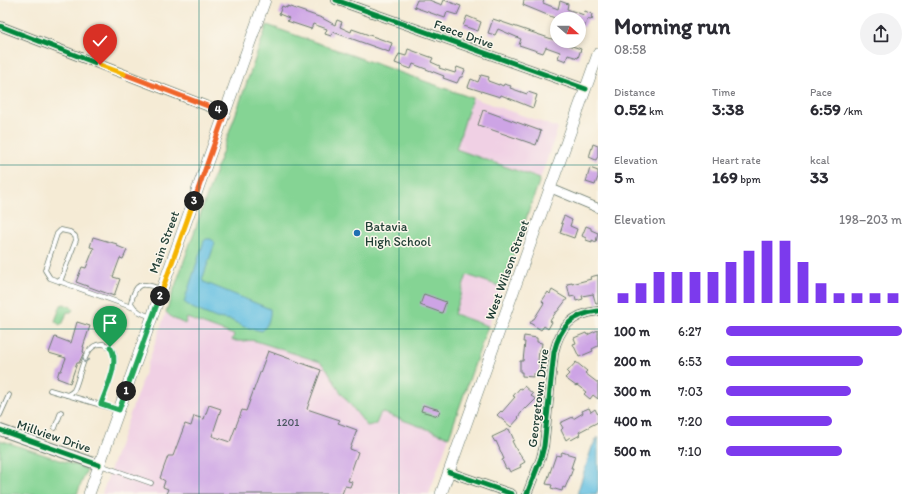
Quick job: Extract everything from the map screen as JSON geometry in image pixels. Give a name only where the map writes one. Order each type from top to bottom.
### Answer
[{"type":"main road","name":"Main Street","points":[[89,494],[265,0]]},
{"type":"main road","name":"West Wilson Street","points":[[441,494],[598,54]]},
{"type":"street","name":"Feece Drive","points":[[336,0],[586,89]]},
{"type":"street","points":[[0,26],[225,113]]},
{"type":"street","points":[[550,188],[598,208]]},
{"type":"street","name":"Georgetown Drive","points":[[528,494],[544,446],[554,352],[557,339],[564,328],[572,320],[582,314],[598,311]]},
{"type":"street","name":"Millview Drive","points":[[0,430],[99,465]]},
{"type":"street","points":[[449,472],[512,494]]},
{"type":"lane","points":[[60,282],[76,240],[75,236],[70,232],[61,230],[57,234],[45,270],[50,278],[60,282],[134,308]]},
{"type":"lane","points":[[152,317],[139,313],[134,308],[131,303],[133,296],[136,289],[146,284],[162,289]]},
{"type":"lane","points":[[67,396],[73,392],[88,351],[94,346],[105,344],[110,347],[113,352],[114,367],[101,404]]},
{"type":"lane","points":[[50,390],[119,410]]},
{"type":"lane","points":[[0,415],[9,395]]},
{"type":"lane","points":[[55,428],[61,412]]},
{"type":"lane","points":[[99,465],[151,483]]},
{"type":"shaded area","name":"Batavia High School","points":[[267,25],[558,128],[429,494],[102,494]]},
{"type":"green space","name":"Batavia High School","points":[[267,25],[472,98],[456,149],[540,179],[502,287],[467,275],[454,314],[488,326],[449,437],[381,412],[376,424],[367,426],[339,390],[327,369],[320,362],[256,341],[232,340],[234,335],[187,318],[185,324],[172,318],[166,312]]},
{"type":"green space","points":[[64,304],[71,307],[73,310],[71,312],[67,312],[63,323],[60,325],[55,321],[61,305]]},
{"type":"green space","points":[[0,440],[87,469],[77,494],[0,494]]},
{"type":"water","points":[[206,239],[211,239],[215,243],[202,280],[270,309],[269,320],[262,331],[244,327],[231,320],[216,318],[192,308],[184,302],[204,241]]},
{"type":"water","points":[[598,437],[598,490],[596,494],[578,494],[592,447]]},
{"type":"building","points":[[417,0],[429,0],[442,5],[444,0],[461,6],[457,15],[447,12],[445,18],[414,7]]},
{"type":"building","points":[[524,0],[544,0],[543,3],[558,9],[560,1],[568,4],[567,9],[576,12],[550,12],[550,16],[523,5]]},
{"type":"building","points":[[282,6],[287,8],[287,6],[322,18],[335,25],[337,20],[342,22],[340,27],[351,32],[352,29],[392,43],[389,52],[333,32],[331,36],[325,34],[327,29],[313,24],[311,29],[287,21],[289,18],[279,14]]},
{"type":"building","points":[[585,11],[592,14],[591,18],[593,19],[588,19],[586,23]]},
{"type":"building","points":[[467,16],[481,22],[478,31],[463,26]]},
{"type":"building","points":[[493,19],[550,38],[550,48],[581,49],[578,58],[568,55],[566,61],[558,58],[560,52],[546,47],[543,53],[519,45],[521,39],[498,29],[495,35],[488,33]]},
{"type":"building","points":[[408,49],[433,58],[431,62],[440,66],[439,68],[455,73],[457,67],[465,70],[462,77],[460,77],[457,83],[443,78],[444,76],[413,64],[411,69],[395,63],[399,54],[406,56]]},
{"type":"building","points":[[481,75],[489,77],[488,81],[499,85],[503,86],[504,84],[511,86],[510,88],[527,94],[528,92],[537,95],[533,108],[501,95],[500,97],[468,87],[471,79],[478,82]]},
{"type":"building","points":[[483,110],[541,131],[536,145],[478,125]]},
{"type":"building","points":[[593,144],[598,146],[598,156],[596,160],[589,157]]},
{"type":"building","points":[[590,168],[598,171],[598,177],[595,185],[586,182]]},
{"type":"building","points":[[564,216],[572,220],[570,226],[577,229],[574,238],[560,233],[563,224],[561,223]]},
{"type":"building","points":[[586,226],[598,233],[596,242],[586,240],[586,238],[582,236]]},
{"type":"building","points":[[93,237],[117,244],[117,246],[127,250],[123,259],[120,258],[113,277],[120,279],[114,296],[76,282],[82,267],[86,268],[94,248],[90,247]]},
{"type":"building","points":[[598,275],[598,304],[596,304],[593,294],[582,296],[583,299],[576,301],[575,296],[570,297],[567,284],[591,279],[590,277]]},
{"type":"building","points":[[552,290],[567,299],[550,321],[552,322],[548,329],[544,326],[541,330],[530,323],[544,303],[542,301],[548,292],[550,294]]},
{"type":"building","points":[[424,294],[446,302],[442,313],[420,305]]},
{"type":"building","points":[[77,322],[90,326],[83,347],[84,352],[79,363],[77,363],[70,383],[57,378],[66,358],[49,353],[55,337],[71,343]]},
{"type":"building","points":[[598,330],[598,346],[592,349],[593,351],[579,357],[573,344],[576,343],[574,338],[586,333],[587,335]]},
{"type":"building","points":[[524,336],[537,338],[537,342],[542,343],[541,350],[539,350],[539,375],[533,374],[533,377],[522,376],[522,372],[520,372],[520,361],[523,361],[525,342],[523,342]]},
{"type":"building","points":[[268,351],[321,370],[307,409],[340,420],[338,423],[357,430],[350,449],[358,452],[348,481],[352,482],[350,487],[345,486],[342,494],[166,494],[168,489],[163,487],[165,481],[160,478],[168,456],[173,456],[185,424],[191,426],[194,416],[204,419],[209,405],[221,409],[212,436],[230,442],[242,410],[246,411]]},
{"type":"building","points":[[576,362],[587,371],[585,373],[598,383],[598,399],[593,395],[590,399],[584,394],[586,392],[565,378],[569,374],[567,372]]},
{"type":"building","points":[[524,386],[533,394],[531,396],[536,399],[526,409],[525,408],[511,427],[497,415],[501,411],[502,412],[515,397],[513,396],[520,388],[522,389]]},
{"type":"building","points":[[423,405],[440,410],[438,416],[421,411]]},
{"type":"building","points":[[589,408],[591,412],[595,409],[598,415],[598,422],[579,432],[580,435],[571,440],[570,437],[566,440],[561,430],[563,428],[560,423],[573,417],[573,419],[583,413],[582,411]]},
{"type":"building","points":[[509,429],[514,440],[512,441],[525,462],[520,465],[521,467],[510,472],[508,468],[506,469],[502,460],[504,459],[496,441],[495,442],[492,437]]},
{"type":"building","points":[[562,452],[575,456],[571,468],[573,468],[571,474],[565,488],[563,487],[562,491],[551,488],[552,485],[546,484],[556,455],[560,456]]},
{"type":"cycle path","points":[[336,0],[586,89]]},
{"type":"cycle path","points":[[0,26],[225,113]]},
{"type":"cycle path","points":[[527,494],[544,446],[554,352],[560,335],[568,323],[574,319],[581,315],[598,311]]},
{"type":"cycle path","points":[[0,430],[99,465]]},
{"type":"cycle path","points":[[449,472],[512,494]]},
{"type":"place","name":"Batavia High School","points":[[357,233]]},
{"type":"route","points":[[100,65],[225,113],[119,410],[101,404],[114,367],[113,352],[110,347]]}]
